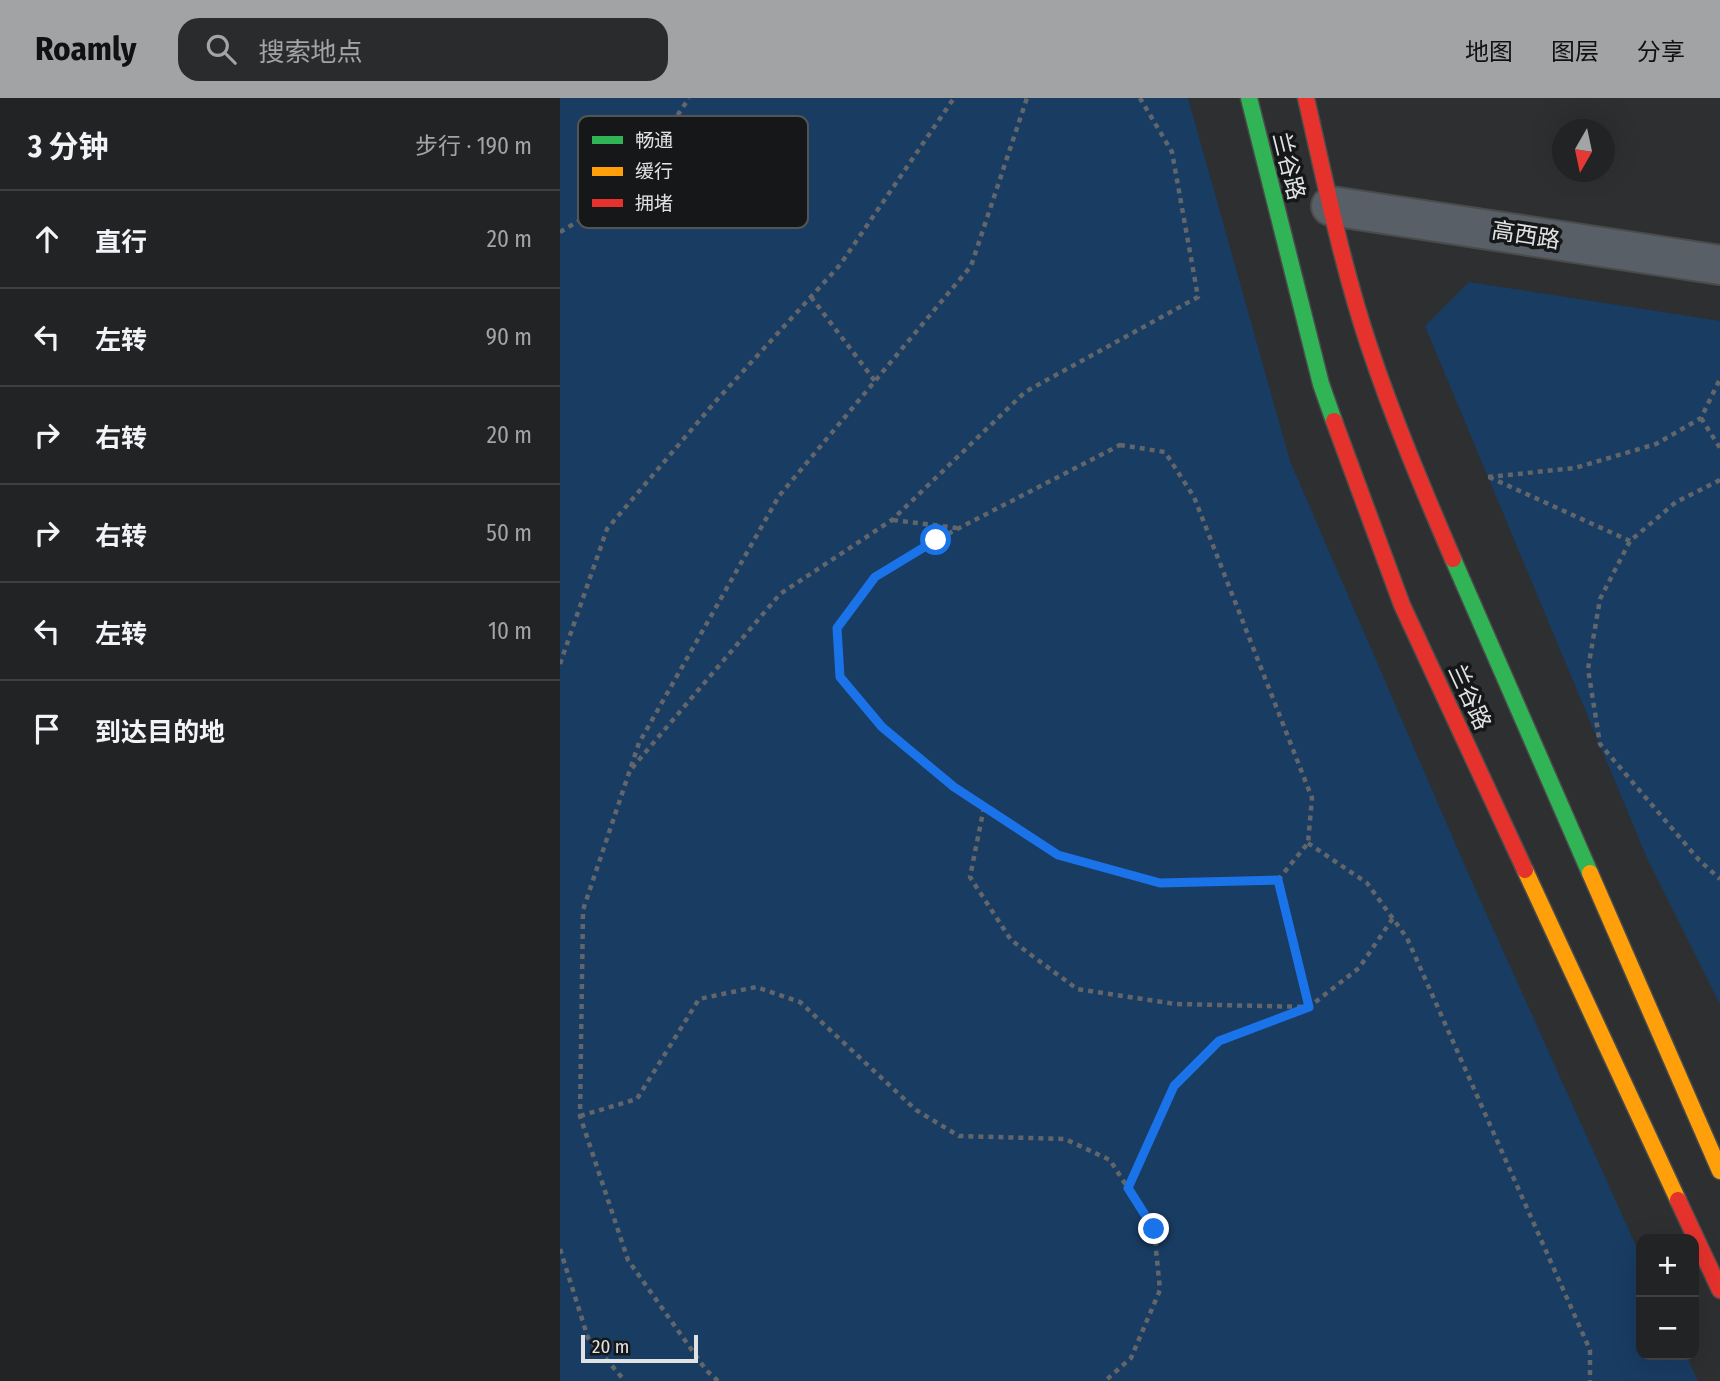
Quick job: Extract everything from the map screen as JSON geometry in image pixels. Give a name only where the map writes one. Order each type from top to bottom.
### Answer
[{"type":"street","name":"兰谷路","points":[[1249,98],[1321,384],[1402,605],[1720,1290]]},
{"type":"street","name":"兰谷路","points":[[1306,98],[1331,206],[1369,345],[1430,508],[1720,1171]]},
{"type":"street","name":"高西路","points":[[1331,206],[1720,265]]},
{"type":"path","points":[[677,116],[689,98]]},
{"type":"path","points":[[560,664],[607,529],[715,402],[840,265],[954,98]]},
{"type":"path","points":[[718,1381],[706,1370],[628,1260],[580,1116],[583,910],[639,743],[779,496],[971,266],[1027,98]]},
{"type":"path","points":[[629,772],[780,594],[892,520],[1025,392],[1198,297],[1172,152],[1140,98]]},
{"type":"path","points":[[560,232],[578,221]]},
{"type":"path","points":[[811,297],[875,381]]},
{"type":"path","points":[[1630,541],[1488,477],[1575,468],[1656,444],[1701,418],[1720,379]]},
{"type":"path","points":[[1701,418],[1720,448]]},
{"type":"path","points":[[1120,444],[1165,452],[1194,497],[1312,798],[1308,844],[1278,880],[1160,883],[1058,855],[984,807],[954,787],[882,727],[840,677],[837,628],[875,577],[958,528],[1120,444]]},
{"type":"path","points":[[1720,480],[1676,502],[1630,541],[1600,599],[1588,669],[1600,744],[1699,860],[1720,879]]},
{"type":"path","points":[[892,520],[958,528]]},
{"type":"path","points":[[984,807],[970,877],[1011,940],[1077,989],[1176,1004],[1309,1007]]},
{"type":"path","points":[[1308,844],[1367,883],[1407,938],[1590,1350],[1590,1381]]},
{"type":"path","points":[[1278,880],[1309,1007]]},
{"type":"path","points":[[1128,1188],[1174,1086],[1219,1041],[1309,1007],[1359,968],[1393,918]]},
{"type":"path","points":[[580,1116],[637,1099],[699,999],[756,987],[800,1002],[916,1110],[959,1136],[1065,1139],[1110,1160],[1154,1229],[1160,1290],[1131,1358],[1105,1381]]},
{"type":"path","points":[[560,1249],[588,1338],[625,1381]]},
{"type":"shaded area","points":[[560,98],[1188,98],[1290,461],[1465,866],[1636,1246],[1636,1360],[1688,1360],[1698,1381],[560,1381]]},
{"type":"shaded area","points":[[1469,282],[1720,321],[1720,1004],[1647,858],[1425,326]]},
{"type":"traffic: fast","points":[[1249,98],[1321,384],[1334,421]]},
{"type":"traffic: fast","points":[[1453,559],[1590,873]]},
{"type":"traffic: slow","points":[[1525,870],[1678,1200]]},
{"type":"traffic: slow","points":[[1590,873],[1720,1171]]},
{"type":"traffic: jam","points":[[1306,98],[1359,315],[1398,427],[1453,559]]},
{"type":"traffic: jam","points":[[1334,421],[1402,605],[1525,870]]},
{"type":"traffic: jam","points":[[1678,1200],[1720,1290]]},
{"type":"route","points":[[936,540],[875,577],[837,628],[840,677],[882,727],[954,787],[1058,855],[1160,883],[1278,880],[1309,1007],[1219,1041],[1174,1086],[1128,1188],[1154,1229]]}]
